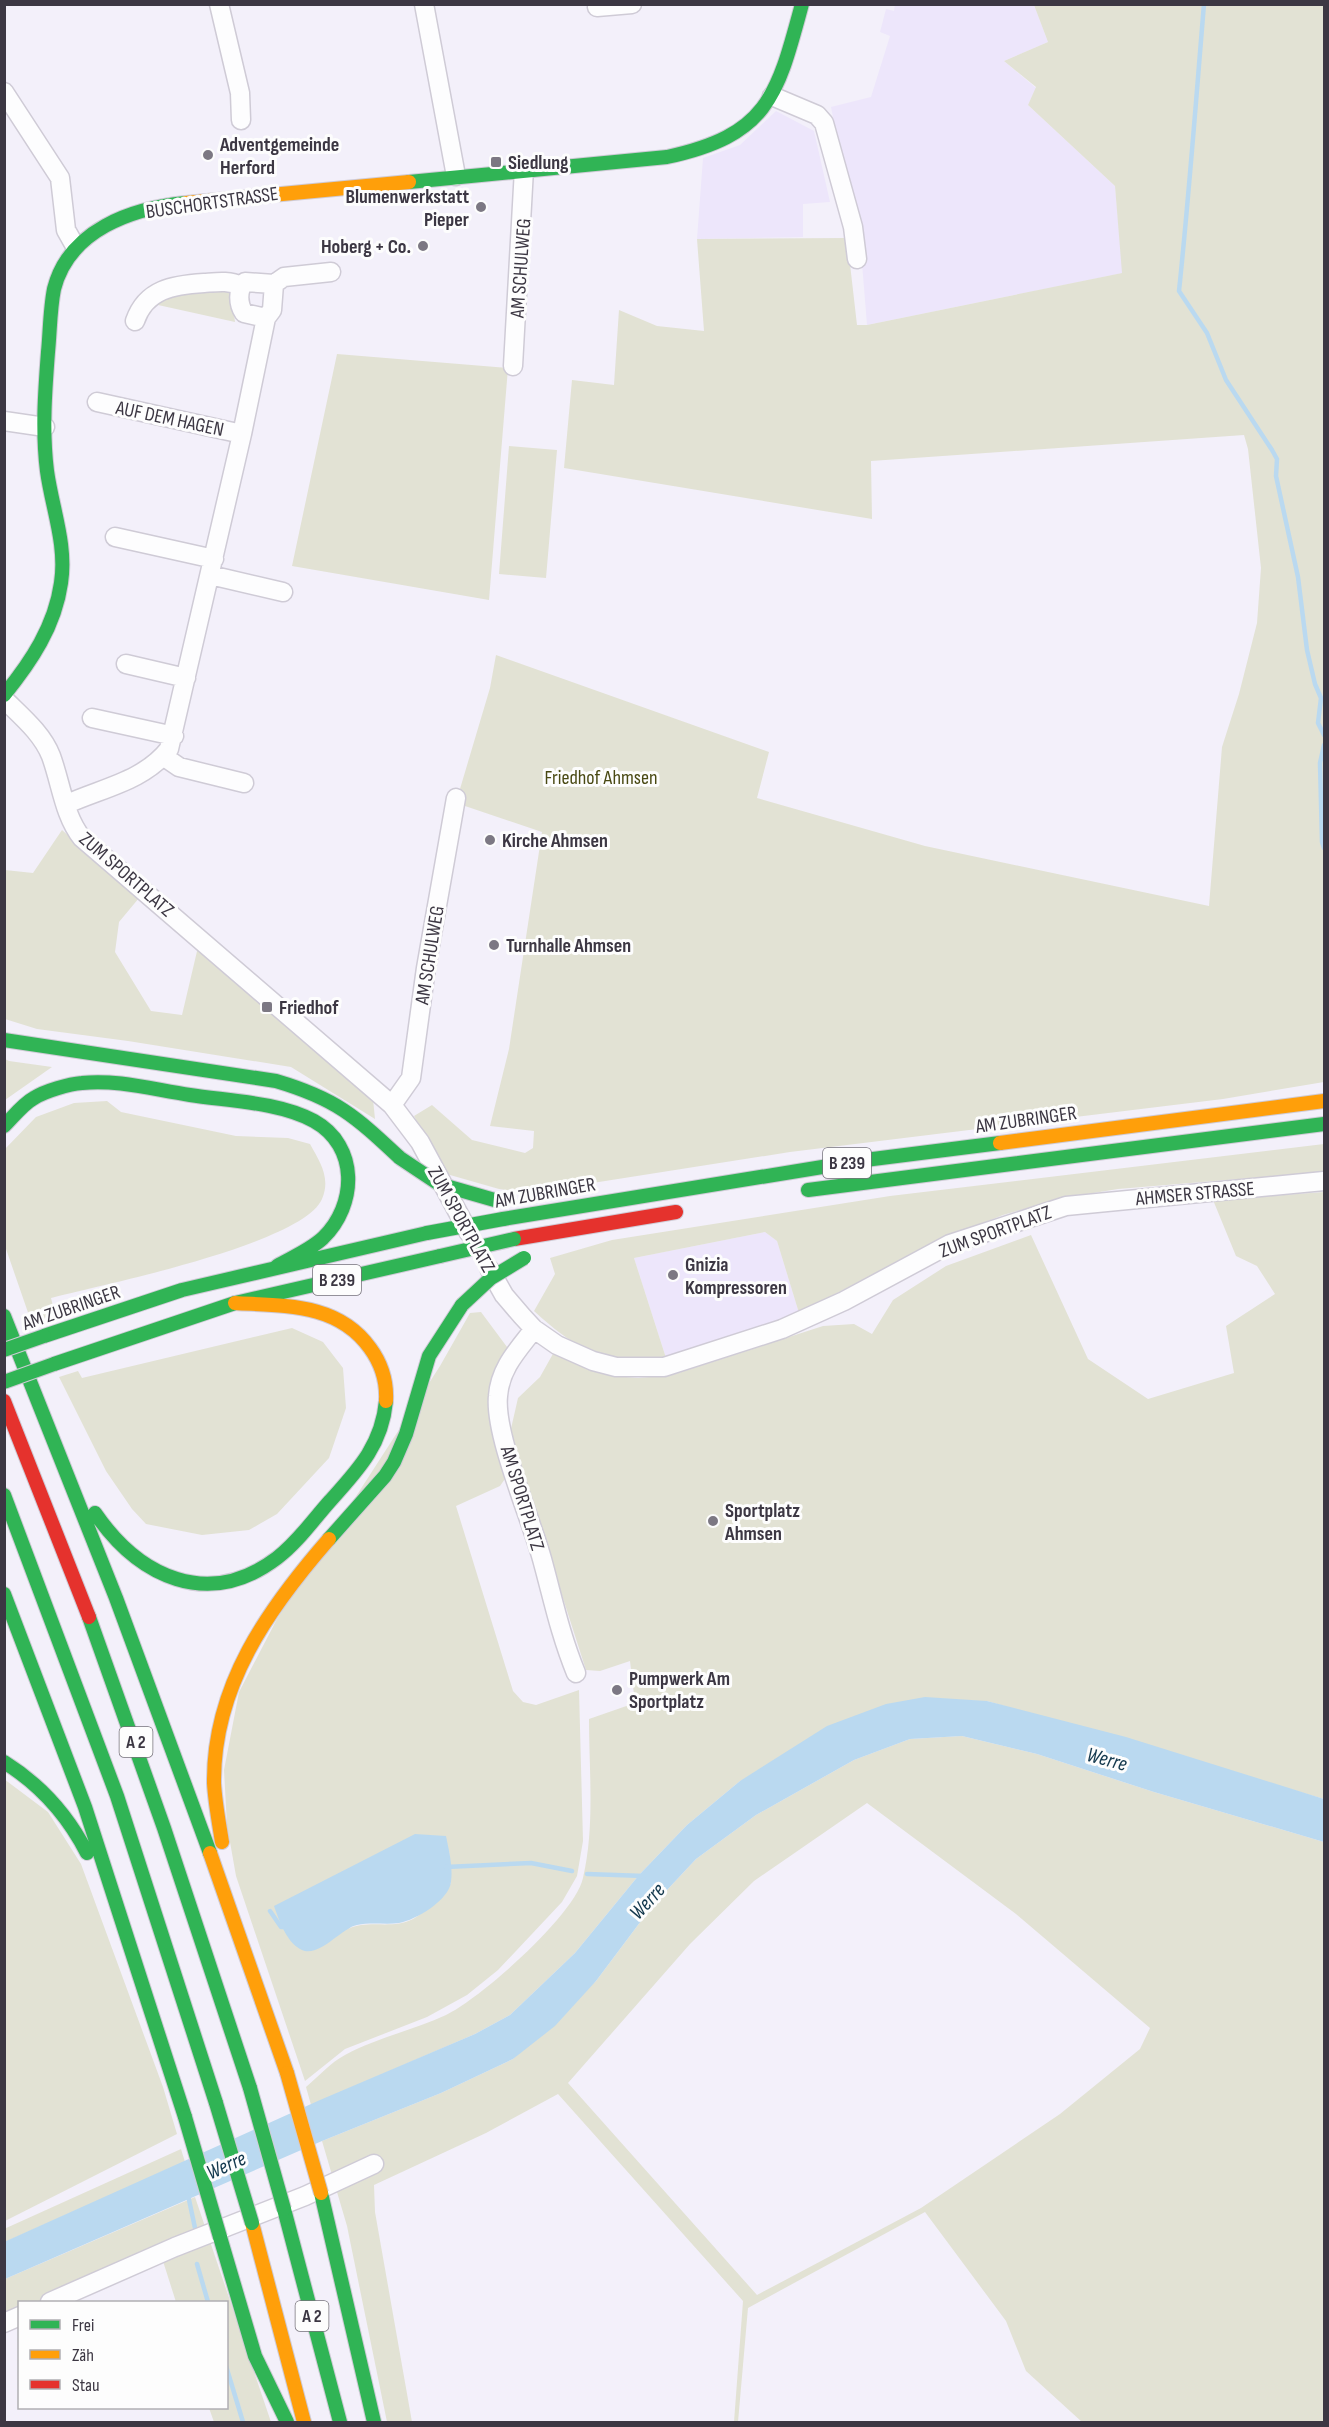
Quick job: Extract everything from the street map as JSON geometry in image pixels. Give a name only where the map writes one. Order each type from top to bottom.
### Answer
[{"type":"main road","name":"BUSCHORTSTRASSE","points":[[4,697],[29,666],[42,645],[57,604],[63,563],[61,539],[46,459],[45,427],[54,290],[59,270],[75,246],[91,232],[111,222],[175,204],[694,153],[729,139],[746,127],[772,96],[788,60],[802,4]]},
{"type":"main road","points":[[4,1040],[276,1081],[314,1092],[355,1116],[399,1158],[439,1184],[509,1201],[589,1203]]},
{"type":"main road","points":[[4,1126],[34,1098],[80,1083],[122,1085],[278,1109],[304,1116],[324,1128],[338,1142],[349,1166],[351,1185],[346,1205],[336,1225],[323,1239],[277,1266]]},
{"type":"main road","name":"AM ZUBRINGER","points":[[4,1350],[182,1290],[277,1266],[427,1233],[589,1203],[865,1160],[1105,1127],[1324,1101]]},
{"type":"main road","name":"B 239","points":[[789,1193],[1324,1125]]},
{"type":"main road","name":"AM ZUBRINGER","points":[[4,1382],[235,1303],[514,1239],[685,1210]]},
{"type":"main road","points":[[234,1919],[234,1895],[214,1804],[216,1750],[224,1706],[239,1662],[268,1612],[385,1476],[399,1456],[411,1425],[426,1364],[435,1343],[462,1305],[491,1278],[534,1254],[604,1224]]},
{"type":"main road","points":[[65,1461],[106,1532],[144,1567],[170,1579],[214,1584],[244,1576],[269,1563],[294,1542],[367,1460],[387,1413],[386,1386],[379,1361],[363,1339],[347,1325],[324,1313],[295,1306],[235,1303]]},
{"type":"main road","points":[[4,1316],[65,1461],[234,1919],[286,2073],[321,2193],[374,2422]]},
{"type":"main road","name":"A 2","points":[[4,1401],[109,1668],[151,1785],[250,2088],[340,2422]]},
{"type":"main road","name":"A 2","points":[[4,1495],[49,1606],[121,1804],[252,2223],[304,2422]]},
{"type":"main road","points":[[4,1594],[81,1796],[120,1910],[185,2117],[252,2344],[278,2409],[287,2422]]},
{"type":"main road","points":[[4,1762],[26,1774],[54,1800],[77,1832],[120,1910]]},
{"type":"street","points":[[219,4],[240,93],[241,120]]},
{"type":"street","points":[[424,4],[456,176]]},
{"type":"street","points":[[597,7],[632,4]]},
{"type":"street","points":[[4,92],[60,178],[66,230],[75,246]]},
{"type":"street","points":[[772,96],[817,115],[824,123],[853,227],[857,259]]},
{"type":"street","name":"AM SCHULWEG","points":[[513,366],[525,169]]},
{"type":"street","points":[[266,318],[244,313],[239,292],[245,282],[274,284],[284,277],[331,272]]},
{"type":"street","points":[[135,321],[146,301],[160,290],[175,285],[231,281],[241,286]]},
{"type":"street","name":"AUF DEM HAGEN","points":[[67,804],[96,791],[126,783],[163,756],[174,736],[266,318],[272,310],[274,284]]},
{"type":"street","name":"AUF DEM HAGEN","points":[[97,402],[242,434]]},
{"type":"street","points":[[4,421],[45,427]]},
{"type":"street","points":[[115,537],[283,592]]},
{"type":"street","points":[[126,664],[186,678]]},
{"type":"street","name":"ZUM SPORTPLATZ","points":[[4,697],[35,730],[46,747],[67,804],[71,822],[82,838],[228,961],[392,1105],[420,1142],[504,1295],[534,1329],[557,1345],[593,1361],[639,1368],[664,1366],[782,1329],[844,1301],[950,1244],[1066,1206]]},
{"type":"street","points":[[92,718],[174,736]]},
{"type":"street","points":[[163,756],[179,768],[244,783]]},
{"type":"street","name":"AM SCHULWEG","points":[[392,1105],[411,1078],[426,968],[456,798]]},
{"type":"street","name":"AHMSER STRASSE","points":[[1066,1206],[1324,1181]]},
{"type":"street","name":"AM SPORTPLATZ","points":[[534,1329],[504,1370],[497,1399],[502,1429],[542,1560],[560,1636],[576,1673]]},
{"type":"street","points":[[52,2301],[175,2247],[305,2196],[374,2164]]},
{"type":"street","points":[[4,2324],[18,2317]]},
{"type":"shaded area","points":[[895,4],[1034,5],[1048,42],[1004,61],[1036,88],[1028,105],[1115,186],[1123,273],[867,325],[862,263],[831,107],[871,97],[890,36],[880,32],[886,9],[894,11]]},
{"type":"shaded area","points":[[776,111],[814,131],[830,202],[803,204],[803,237],[697,239],[703,158],[740,145]]},
{"type":"shaded area","points":[[765,1232],[777,1241],[799,1313],[768,1326],[666,1358],[634,1258]]},
{"type":"green space","name":"Friedhof Ahmsen","points":[[1034,5],[1324,5],[1324,1082],[1223,1099],[790,1152],[529,1193],[499,1189],[443,1173],[414,1116],[432,1105],[472,1140],[525,1153],[533,1148],[534,1131],[490,1126],[509,1049],[542,832],[465,806],[457,799],[490,688],[496,655],[769,752],[757,798],[925,846],[1209,906],[1222,747],[1239,694],[1257,623],[1261,568],[1248,449],[1244,435],[871,461],[872,519],[564,468],[572,380],[614,385],[619,310],[657,326],[704,331],[697,239],[847,238],[857,325],[867,325],[1122,273],[1115,186],[1028,105],[1036,87],[1004,61],[1048,42]]},
{"type":"green space","points":[[231,286],[235,322],[149,303],[163,294]]},
{"type":"green space","points":[[337,354],[508,368],[489,600],[292,566]]},
{"type":"green space","points":[[509,446],[557,450],[546,578],[499,574]]},
{"type":"green space","points":[[62,830],[139,898],[119,922],[115,952],[151,1011],[182,1015],[198,947],[373,1099],[375,1119],[291,1067],[37,1029],[5,1019],[5,870],[33,873]]},
{"type":"green space","points":[[5,1059],[9,1061],[52,1067],[5,1100]]},
{"type":"green space","points":[[107,1101],[121,1112],[236,1136],[288,1138],[310,1144],[325,1177],[322,1199],[307,1216],[279,1232],[241,1247],[154,1273],[51,1298],[55,1314],[32,1324],[5,1246],[4,1150],[36,1117],[74,1103]]},
{"type":"green space","points":[[1324,1144],[1324,1172],[1118,1189],[1063,1198],[1003,1215],[931,1244],[799,1313],[777,1241],[765,1232],[634,1258],[666,1358],[626,1359],[594,1352],[565,1337],[534,1311],[555,1274],[550,1258],[612,1240],[890,1196]]},
{"type":"green space","points":[[1324,1192],[1324,1799],[987,1701],[740,1781],[687,1825],[639,1875],[575,1953],[510,2015],[475,2034],[311,2105],[306,2087],[340,2058],[369,2044],[446,2015],[462,2006],[503,1974],[563,1913],[576,1894],[583,1878],[590,1819],[589,1719],[635,1703],[630,1661],[600,1671],[586,1670],[510,1433],[518,1398],[540,1377],[554,1352],[588,1369],[613,1376],[638,1378],[672,1375],[823,1326],[854,1324],[872,1334],[893,1300],[946,1266],[1031,1235],[1088,1359],[1148,1399],[1234,1373],[1226,1326],[1275,1294],[1257,1266],[1236,1256],[1213,1200]]},
{"type":"green space","points":[[481,1312],[510,1351],[498,1371],[509,1473],[500,1486],[456,1506],[513,1691],[523,1702],[536,1705],[579,1690],[583,1841],[577,1876],[562,1902],[498,1970],[467,1995],[427,2017],[345,2049],[305,2081],[236,1876],[227,1825],[224,1770],[239,1692],[277,1619],[440,1366],[470,1313]],"holes":[[[449,1850],[451,1883],[413,1919],[397,1924],[364,1925],[348,1929]]]},
{"type":"green space","points":[[292,1328],[323,1342],[343,1368],[346,1408],[329,1458],[277,1514],[249,1530],[202,1535],[146,1524],[132,1509],[106,1471],[59,1377],[78,1371],[82,1378]]},
{"type":"green space","points":[[962,1736],[1037,1754],[1154,1792],[1324,1842],[1324,2422],[1082,2422],[1026,2371],[1006,2321],[925,2212],[748,2308],[738,2422],[734,2422],[743,2301],[558,2094],[486,2133],[374,2185],[375,2212],[412,2422],[387,2422],[347,2226],[322,2141],[441,2093],[513,2059],[596,1981],[653,1905],[696,1859],[756,1815],[854,1760],[910,1739]],"holes":[[[867,1803],[1016,1914],[1150,2028],[1140,2049],[1060,2114],[921,2208],[757,2295],[568,2083],[690,1944],[754,1881]]]},
{"type":"green space","points":[[4,1779],[48,1812],[81,1864],[163,2087],[177,2134],[5,2221]]},
{"type":"green space","points":[[181,2149],[185,2162],[5,2242],[4,2229]]},
{"type":"green space","points":[[195,2197],[271,2422],[214,2422],[209,2409],[228,2409],[228,2301],[176,2301],[162,2258],[70,2301],[18,2301],[18,2326],[5,2333],[5,2279]]},
{"type":"water","name":"Werre","points":[[925,1697],[987,1701],[1126,1737],[1324,1799],[1324,1842],[1154,1792],[1037,1754],[962,1736],[910,1739],[854,1760],[756,1815],[696,1859],[653,1905],[596,1981],[555,2026],[513,2059],[441,2093],[322,2141],[5,2279],[4,2242],[320,2100],[475,2034],[510,2015],[575,1953],[639,1875],[687,1825],[740,1781],[827,1726],[886,1704]]},
{"type":"water","points":[[415,1834],[446,1836],[451,1864],[451,1882],[449,1889],[438,1902],[406,1921],[351,1927],[314,1950],[300,1949],[291,1941],[274,1906]]},
{"type":"waterway","points":[[1204,4],[1179,291],[1207,333],[1226,380],[1277,459],[1276,476],[1298,577],[1307,650],[1315,684],[1321,698],[1318,723],[1324,735]]},
{"type":"waterway","points":[[1324,745],[1320,763],[1324,848]]},
{"type":"waterway","points":[[446,1867],[531,1863],[572,1871]]},
{"type":"waterway","name":"Werre","points":[[587,1874],[644,1876]]},
{"type":"waterway","points":[[270,1911],[281,1927],[288,1927]]},
{"type":"waterway","points":[[188,2195],[195,2228]]},
{"type":"waterway","points":[[197,2264],[208,2301]]},
{"type":"waterway","points":[[228,2373],[243,2422]]},
{"type":"traffic: fast","points":[[409,182],[667,157],[701,148],[727,137],[748,123],[763,107],[775,87],[785,64],[802,4]]},
{"type":"traffic: fast","points":[[4,695],[40,643],[53,614],[61,583],[61,541],[47,471],[44,411],[54,289],[73,251],[88,237],[124,217],[145,210],[186,203]]},
{"type":"traffic: fast","points":[[4,1040],[276,1081],[315,1095],[344,1110],[400,1158]]},
{"type":"traffic: fast","points":[[4,1126],[26,1104],[39,1095],[71,1085],[95,1082],[109,1082],[270,1106],[314,1121],[329,1132],[339,1145],[346,1160],[347,1193],[334,1225],[323,1238],[307,1250],[277,1266]]},
{"type":"traffic: fast","points":[[808,1190],[1324,1124]]},
{"type":"traffic: fast","points":[[503,1219],[865,1160],[1000,1143]]},
{"type":"traffic: fast","points":[[400,1158],[439,1184],[498,1201]]},
{"type":"traffic: fast","points":[[427,1233],[503,1219]]},
{"type":"traffic: fast","points":[[44,1336],[182,1290],[427,1233]]},
{"type":"traffic: fast","points":[[440,1256],[514,1239]]},
{"type":"traffic: fast","points":[[54,1364],[235,1303],[440,1256]]},
{"type":"traffic: fast","points":[[462,1305],[491,1278],[524,1258]]},
{"type":"traffic: fast","points":[[329,1539],[385,1476],[394,1462],[406,1434],[429,1356],[462,1305]]},
{"type":"traffic: fast","points":[[4,1316],[116,1598],[210,1853]]},
{"type":"traffic: fast","points":[[4,1350],[44,1336]]},
{"type":"traffic: fast","points":[[4,1382],[54,1364]]},
{"type":"traffic: fast","points":[[95,1513],[132,1554],[154,1569],[177,1579],[201,1583],[226,1582],[251,1574],[277,1558],[292,1545],[359,1467],[380,1431],[386,1401]]},
{"type":"traffic: fast","points":[[4,1495],[117,1796],[216,2103]]},
{"type":"traffic: fast","points":[[4,1594],[85,1807],[185,2117]]},
{"type":"traffic: fast","points":[[89,1617],[164,1828],[250,2088]]},
{"type":"traffic: fast","points":[[4,1762],[30,1780],[52,1802],[71,1826],[87,1853]]},
{"type":"traffic: fast","points":[[250,2088],[284,2209]]},
{"type":"traffic: fast","points":[[216,2103],[252,2223]]},
{"type":"traffic: fast","points":[[185,2117],[220,2237]]},
{"type":"traffic: fast","points":[[321,2193],[374,2422]]},
{"type":"traffic: fast","points":[[284,2209],[340,2422]]},
{"type":"traffic: fast","points":[[220,2237],[255,2356],[287,2422]]},
{"type":"traffic: slow","points":[[186,203],[409,182]]},
{"type":"traffic: slow","points":[[1000,1143],[1324,1101]]},
{"type":"traffic: slow","points":[[235,1303],[309,1310],[342,1322],[357,1333],[374,1354],[384,1380],[386,1401]]},
{"type":"traffic: slow","points":[[222,1842],[214,1783],[216,1748],[223,1714],[234,1682],[248,1651],[266,1621],[285,1593],[329,1539]]},
{"type":"traffic: slow","points":[[210,1853],[287,2073]]},
{"type":"traffic: slow","points":[[287,2073],[321,2193]]},
{"type":"traffic: slow","points":[[252,2223],[304,2422]]},
{"type":"traffic: jam","points":[[514,1239],[676,1212]]},
{"type":"traffic: jam","points":[[4,1401],[89,1617]]},
{"type":"place","name":"Adventgemeinde Herford","points":[[208,155]]},
{"type":"place","name":"Siedlung","points":[[496,162]]},
{"type":"place","name":"Blumenwerkstatt Pieper","points":[[481,207]]},
{"type":"place","name":"Hoberg + Co.","points":[[423,246]]},
{"type":"place","name":"Kirche Ahmsen","points":[[490,840]]},
{"type":"place","name":"Turnhalle Ahmsen","points":[[494,945]]},
{"type":"place","name":"Friedhof","points":[[267,1007]]},
{"type":"place","name":"Gnizia Kompressoren","points":[[673,1275]]},
{"type":"place","name":"Sportplatz Ahmsen","points":[[713,1521]]},
{"type":"place","name":"Pumpwerk Am Sportplatz","points":[[617,1690]]}]
